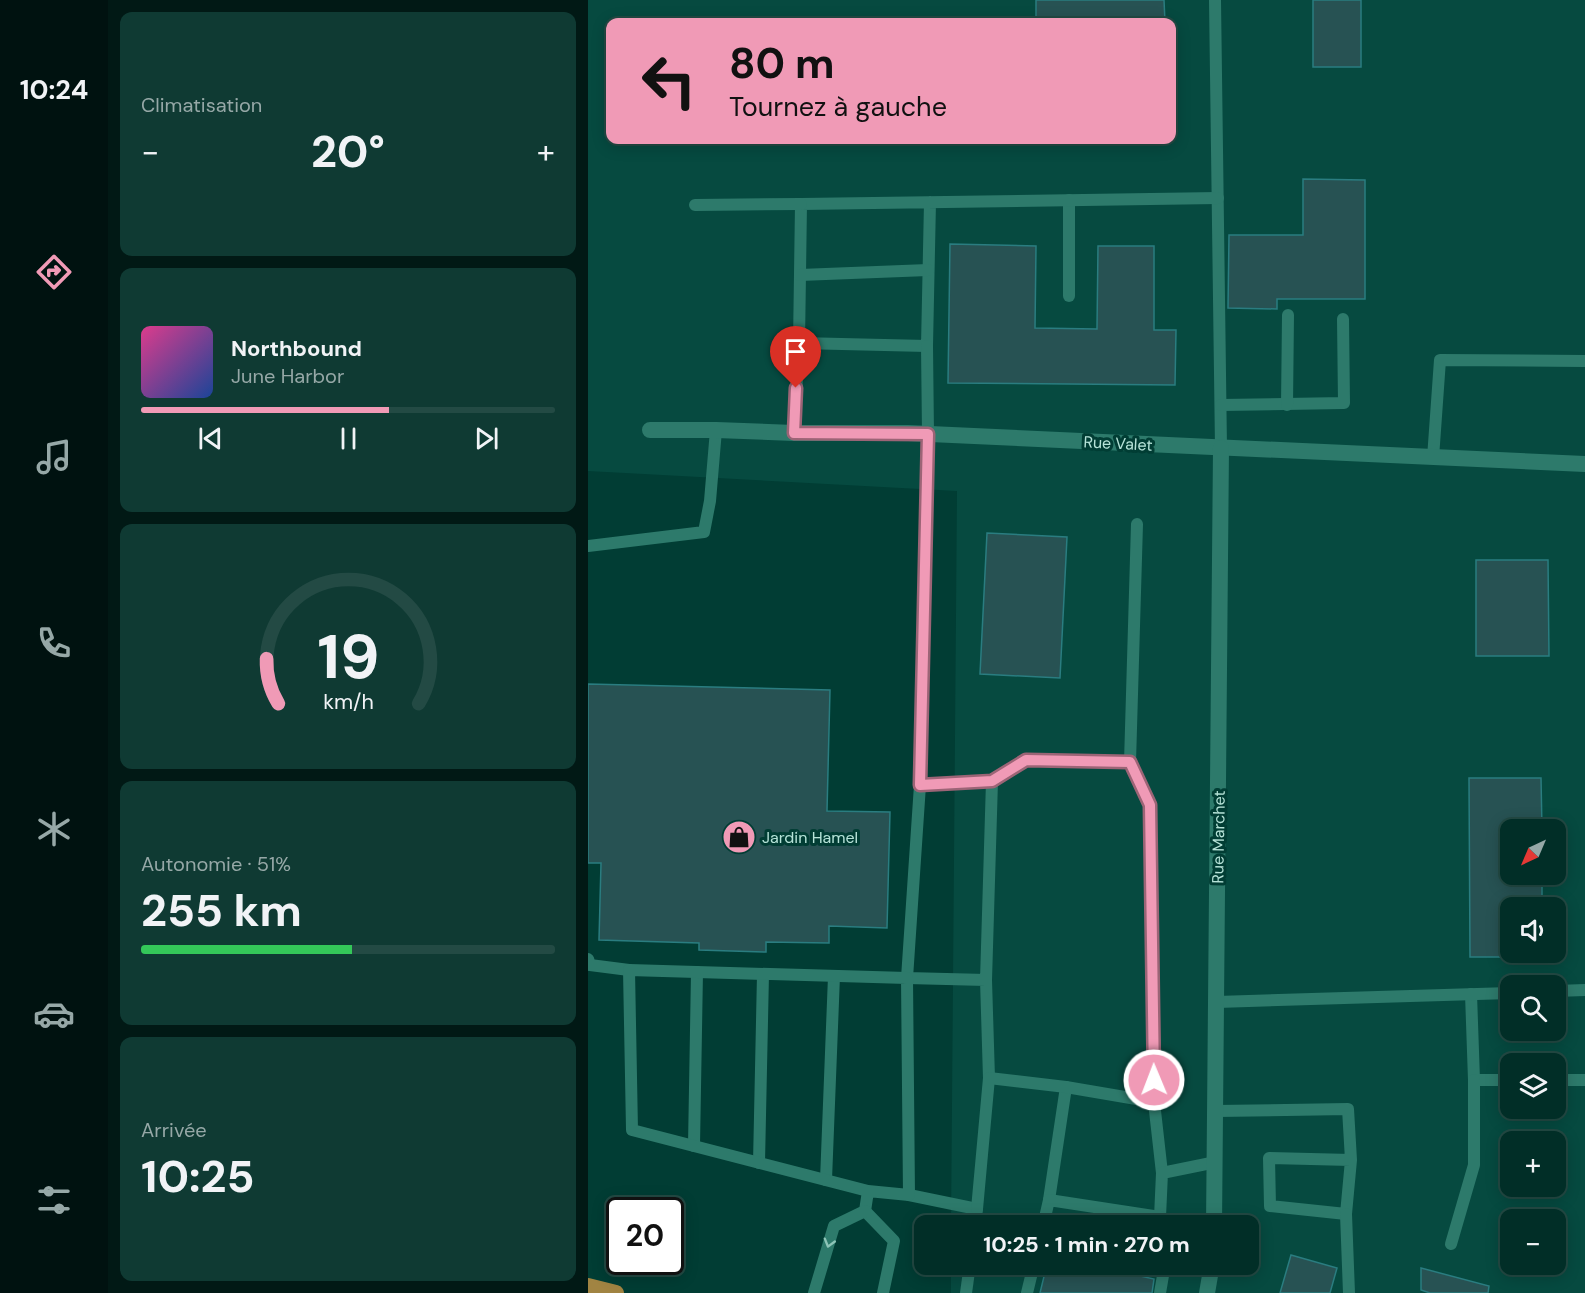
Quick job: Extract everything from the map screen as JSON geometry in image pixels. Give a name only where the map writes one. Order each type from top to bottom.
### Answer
[{"type":"main road","points":[[588,1286],[616,1293]]},
{"type":"street","name":"Rue Valet","points":[[650,430],[928,434],[1585,465]]},
{"type":"street","name":"Rue Marchet","points":[[1214,1215],[1221,448]]},
{"type":"street","points":[[1207,1293],[1210,1275]]},
{"type":"lane","points":[[1215,0],[1221,448]]},
{"type":"lane","points":[[695,205],[1218,198]]},
{"type":"lane","points":[[1069,200],[1070,296]]},
{"type":"lane","points":[[909,1195],[907,978],[920,785],[928,434],[930,202]]},
{"type":"lane","points":[[794,433],[799,343],[801,204]]},
{"type":"lane","points":[[800,275],[928,270]]},
{"type":"lane","points":[[1287,405],[1288,315]]},
{"type":"lane","points":[[1221,405],[1344,403],[1343,319]]},
{"type":"lane","points":[[799,343],[927,346]]},
{"type":"lane","points":[[1433,458],[1440,360],[1585,361]]},
{"type":"lane","points":[[588,546],[704,532],[710,501],[716,430]]},
{"type":"lane","points":[[1137,524],[1130,762],[1150,805],[1154,1102],[1162,1173],[1161,1215]]},
{"type":"lane","points":[[920,785],[992,781],[1026,760],[1130,762]]},
{"type":"lane","points":[[976,1215],[989,1078],[986,980],[992,781]]},
{"type":"lane","points":[[588,959],[590,965],[629,970],[986,980]]},
{"type":"lane","points":[[629,970],[632,1130],[868,1191],[909,1195],[977,1209]]},
{"type":"lane","points":[[694,1146],[696,972]]},
{"type":"lane","points":[[759,1163],[763,974]]},
{"type":"lane","points":[[826,1180],[834,976]]},
{"type":"lane","points":[[1566,991],[1585,990]]},
{"type":"lane","points":[[1216,1002],[1500,993]]},
{"type":"lane","points":[[1451,1244],[1474,1165],[1471,994]]},
{"type":"lane","points":[[989,1078],[1066,1087],[1154,1102]]},
{"type":"lane","points":[[1474,1080],[1500,1080]]},
{"type":"lane","points":[[1566,1080],[1585,1080]]},
{"type":"lane","points":[[1046,1215],[1066,1087]]},
{"type":"lane","points":[[1216,1111],[1348,1109],[1351,1160],[1346,1214],[1350,1293]]},
{"type":"lane","points":[[1346,1214],[1270,1206],[1269,1158],[1351,1160]]},
{"type":"lane","points":[[1162,1173],[1216,1162]]},
{"type":"lane","points":[[865,1211],[868,1191]]},
{"type":"lane","points":[[1049,1200],[1129,1215]]},
{"type":"lane","points":[[814,1293],[834,1226],[865,1211]]},
{"type":"lane","points":[[865,1211],[894,1241],[882,1293]]},
{"type":"lane","points":[[966,1293],[968,1275]]},
{"type":"lane","points":[[1027,1293],[1031,1275]]},
{"type":"lane","points":[[1160,1293],[1163,1275]]},
{"type":"shaded area","points":[[588,0],[1585,0],[1585,1293],[951,1293],[951,1275],[1259,1275],[1259,1215],[951,1215],[957,491],[588,471]]},
{"type":"building","points":[[1036,0],[1164,0],[1165,18],[1036,18]]},
{"type":"building","points":[[1313,0],[1361,0],[1361,67],[1313,67]]},
{"type":"building","points":[[1303,179],[1365,180],[1365,299],[1277,299],[1277,309],[1228,308],[1229,235],[1303,235]]},
{"type":"building","points":[[950,244],[1036,246],[1035,328],[1097,329],[1098,246],[1154,246],[1154,330],[1176,330],[1175,385],[948,383]]},
{"type":"building","points":[[987,533],[1067,537],[1060,678],[980,674]]},
{"type":"building","points":[[1476,560],[1548,560],[1549,656],[1476,656]]},
{"type":"building","name":"Jardin Hamel","points":[[588,684],[830,690],[827,811],[890,812],[887,928],[829,926],[829,943],[766,942],[766,952],[699,950],[699,943],[599,940],[601,863],[588,863]]},
{"type":"building","points":[[1469,778],[1541,778],[1542,819],[1500,819],[1500,885],[1542,885],[1542,897],[1500,897],[1500,957],[1470,957]]},
{"type":"building","points":[[1291,1255],[1337,1268],[1330,1293],[1280,1293]]},
{"type":"building","points":[[1421,1268],[1489,1286],[1488,1293],[1430,1293],[1421,1290]]},
{"type":"building","points":[[1044,1275],[1136,1275],[1154,1279],[1152,1293],[1040,1293]]},
{"type":"place","name":"Jardin Hamel","points":[[739,837]]},
{"type":"route","points":[[796,388],[794,433],[928,434],[920,785],[992,781],[1026,760],[1130,762],[1150,805],[1154,1080]]}]
